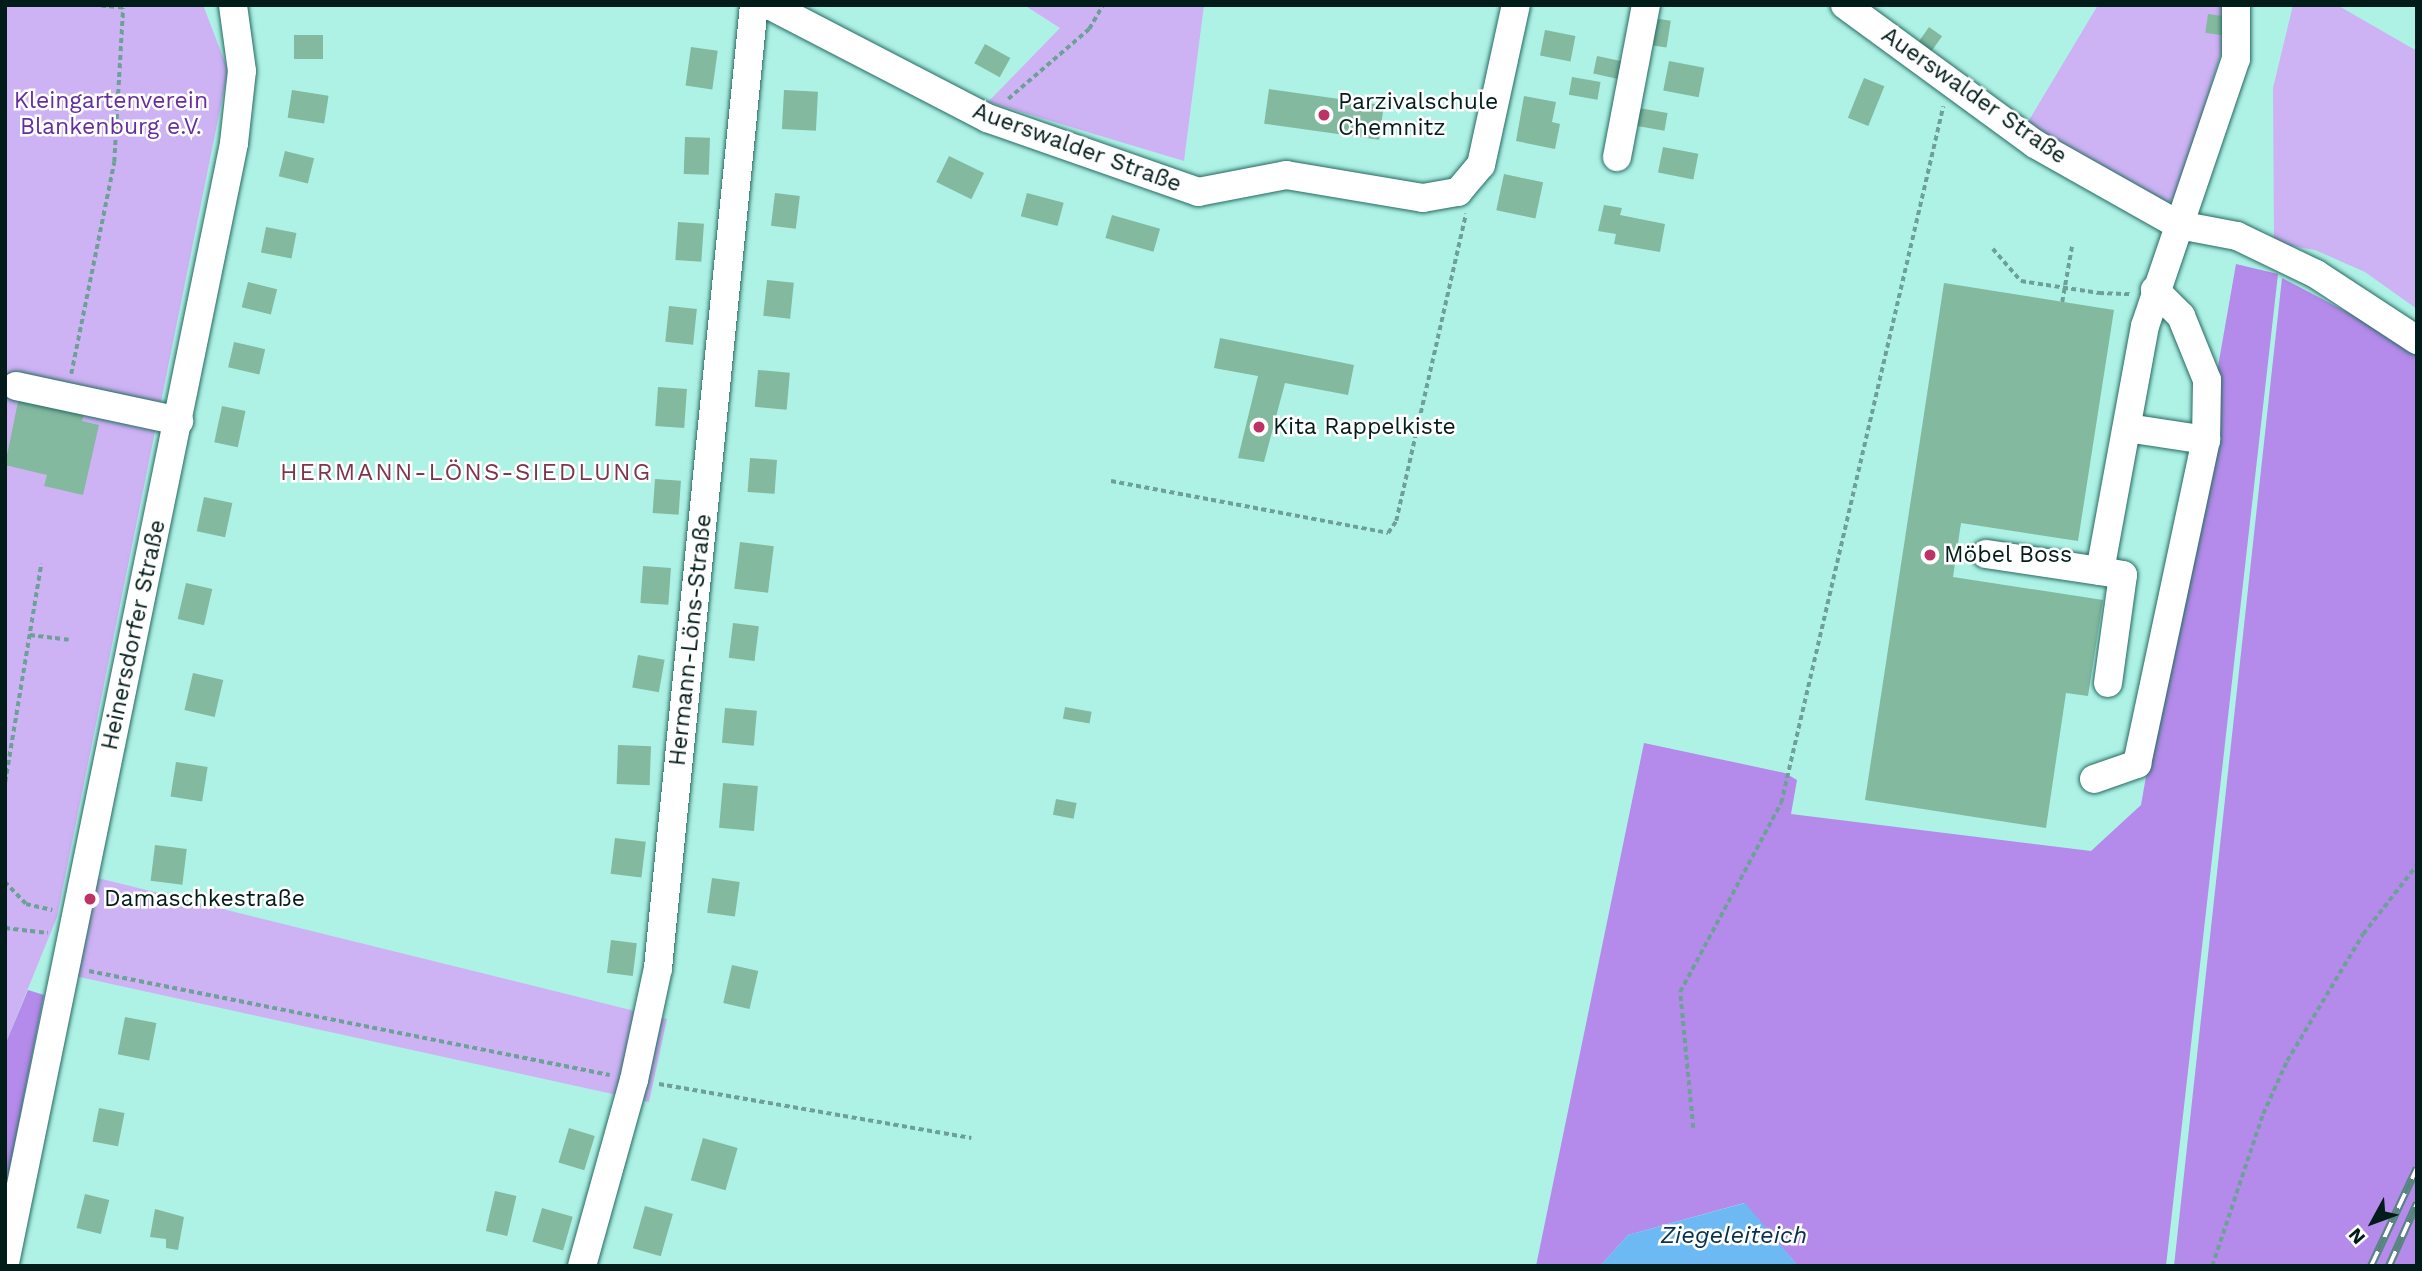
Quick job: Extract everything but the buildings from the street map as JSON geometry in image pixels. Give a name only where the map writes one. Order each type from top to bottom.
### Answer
[{"type":"street","name":"Heinersdorfer Straße","points":[[5,1263],[234,143],[242,71],[233,5]]},
{"type":"street","name":"Hermann-Löns-Straße","points":[[582,1266],[658,968],[754,5]]},
{"type":"street","name":"Auerswalder Straße","points":[[769,5],[987,118],[1198,191],[1286,175],[1423,198],[1458,192]]},
{"type":"street","points":[[1458,192],[1481,165],[1516,5]]},
{"type":"street","points":[[1617,157],[1646,5]]},
{"type":"street","name":"Auerswalder Straße","points":[[1845,5],[2035,144],[2179,225],[2237,236],[2316,274],[2417,340]]},
{"type":"street","points":[[2100,571],[2155,290],[2236,59],[2236,5]]},
{"type":"street","points":[[2094,779],[2137,764],[2206,440],[2207,380],[2181,316],[2155,290]]},
{"type":"street","points":[[16,386],[179,421]]},
{"type":"street","points":[[2127,428],[2206,440]]},
{"type":"street","points":[[1986,554],[2123,575],[2108,684]]},
{"type":"path","points":[[65,396],[114,162],[124,6],[90,5]]},
{"type":"path","points":[[987,118],[1089,29],[1103,5]]},
{"type":"path","points":[[1693,1128],[1680,992],[1781,803],[1949,81]]},
{"type":"path","points":[[1111,481],[1388,533],[1396,521],[1467,216],[1458,192]]},
{"type":"path","points":[[2062,302],[2072,245]]},
{"type":"path","points":[[1993,249],[2021,281],[2098,293],[2155,290]]},
{"type":"path","points":[[5,782],[41,564]]},
{"type":"path","points":[[30,635],[69,640]]},
{"type":"path","points":[[2212,1266],[2263,1114],[2287,1061],[2363,934],[2417,865]]},
{"type":"path","points":[[5,882],[26,904],[72,925]]},
{"type":"path","points":[[5,928],[72,925]]},
{"type":"path","points":[[65,966],[628,1079],[971,1139]]},
{"type":"green space","name":"Kleingartenverein Blankenburg e.V.","points":[[5,5],[203,5],[228,70],[57,917],[5,1045]]},
{"type":"green space","points":[[1024,5],[1204,5],[1184,161],[988,102],[1060,28]]},
{"type":"green space","points":[[2098,5],[2228,5],[2226,37],[2177,196],[2162,206],[2025,127]]},
{"type":"green space","points":[[2293,5],[2337,5],[2417,51],[2417,309],[2365,272],[2315,250],[2274,243],[2273,88]]},
{"type":"green space","points":[[94,877],[667,1019],[649,1102],[75,976]]},
{"type":"shaded area","points":[[2236,264],[2278,274],[2166,1266],[1798,1266],[1744,1203],[1628,1235],[1600,1266],[1536,1266],[1644,743],[1785,773],[1797,780],[1791,814],[2091,851],[2141,805]]},
{"type":"shaded area","points":[[2282,278],[2417,349],[2417,1266],[2174,1266]]},
{"type":"shaded area","points":[[28,990],[44,995],[5,1192],[5,1045]]},
{"type":"water","name":"Ziegeleiteich","points":[[1745,1203],[1798,1266],[1600,1266],[1628,1235]]},
{"type":"railway","points":[[2371,1266],[2417,1168]]},
{"type":"railway","points":[[2389,1266],[2417,1203]]},
{"type":"place","name":"Parzivalschule Chemnitz","points":[[1324,115]]},
{"type":"place","name":"Kita Rappelkiste","points":[[1259,427]]},
{"type":"place","name":"Möbel Boss","points":[[1930,555]]},
{"type":"place","name":"Damaschkestraße","points":[[90,899]]},
{"type":"district","name":"HERMANN-LÖNS-SIEDLUNG","points":[[466,473]]}]
